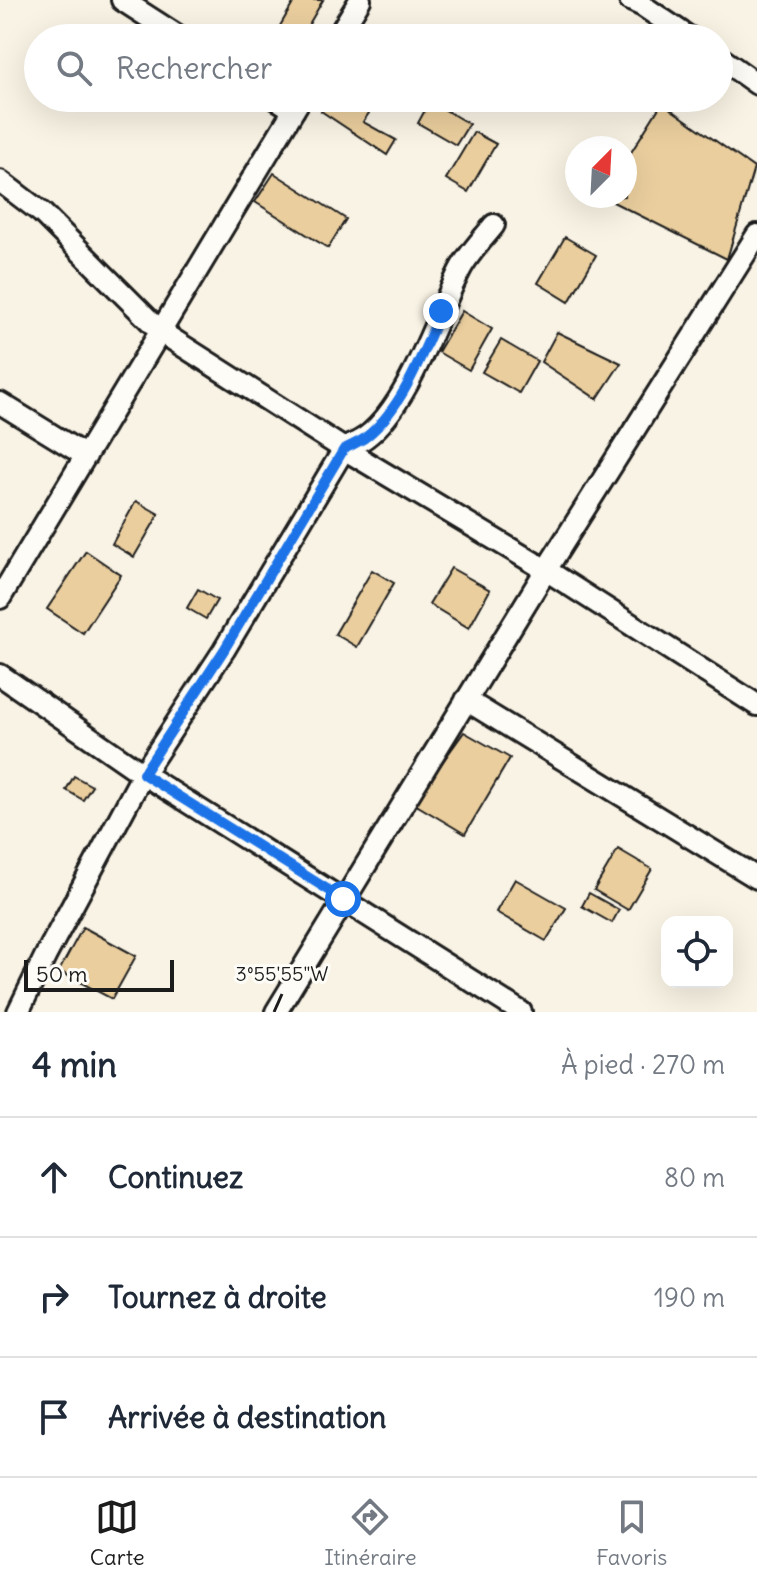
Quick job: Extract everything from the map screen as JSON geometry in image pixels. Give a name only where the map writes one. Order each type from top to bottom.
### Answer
[{"type":"street","points":[[122,0],[159,24]]},
{"type":"street","points":[[345,24],[360,0]]},
{"type":"street","points":[[630,0],[669,24]]},
{"type":"street","points":[[733,67],[757,84]]},
{"type":"street","points":[[0,598],[293,112]]},
{"type":"street","points":[[0,181],[42,213],[161,332],[344,449],[546,570],[757,705]]},
{"type":"street","points":[[18,1012],[143,774],[224,650],[344,449],[365,439],[395,405],[417,365],[461,266],[494,225]]},
{"type":"street","points":[[276,1012],[546,570],[757,235]]},
{"type":"street","points":[[0,403],[86,456]]},
{"type":"street","points":[[0,675],[143,774],[521,1012]]},
{"type":"street","points":[[466,700],[757,878]]},
{"type":"building","points":[[295,0],[323,0],[309,24],[281,24]]},
{"type":"building","points":[[322,112],[370,112],[363,122],[396,140],[387,155]]},
{"type":"building","points":[[424,112],[449,112],[469,124],[456,145],[418,123]]},
{"type":"building","points":[[656,112],[675,112],[754,168],[727,259],[625,208],[637,208],[637,143]]},
{"type":"building","points":[[474,132],[496,144],[468,192],[446,179]]},
{"type":"building","points":[[274,173],[346,219],[328,248],[255,202]]},
{"type":"building","points":[[565,237],[596,255],[569,302],[538,283]]},
{"type":"building","points":[[462,311],[492,329],[469,370],[438,352]]},
{"type":"building","points":[[557,332],[621,363],[597,399],[541,362]]},
{"type":"building","points":[[501,340],[537,361],[519,393],[482,372]]},
{"type":"building","points":[[136,501],[159,514],[134,557],[112,544]]},
{"type":"building","points":[[86,551],[121,575],[83,633],[47,609]]},
{"type":"building","points":[[451,568],[490,590],[469,628],[429,604]]},
{"type":"building","points":[[372,570],[394,583],[357,647],[335,634]]},
{"type":"building","points":[[198,589],[217,600],[206,619],[187,608]]},
{"type":"building","points":[[464,732],[510,758],[465,834],[413,803]]},
{"type":"building","points":[[74,776],[92,786],[83,800],[66,790]]},
{"type":"building","points":[[618,849],[652,869],[628,910],[594,890]]},
{"type":"building","points":[[515,879],[566,908],[546,941],[496,912]]},
{"type":"building","points":[[589,893],[619,910],[612,923],[582,906]]},
{"type":"building","points":[[83,927],[136,956],[112,999],[59,971]]},
{"type":"route","points":[[343,899],[143,774],[224,650],[344,449],[365,439],[395,405],[441,311]]}]
